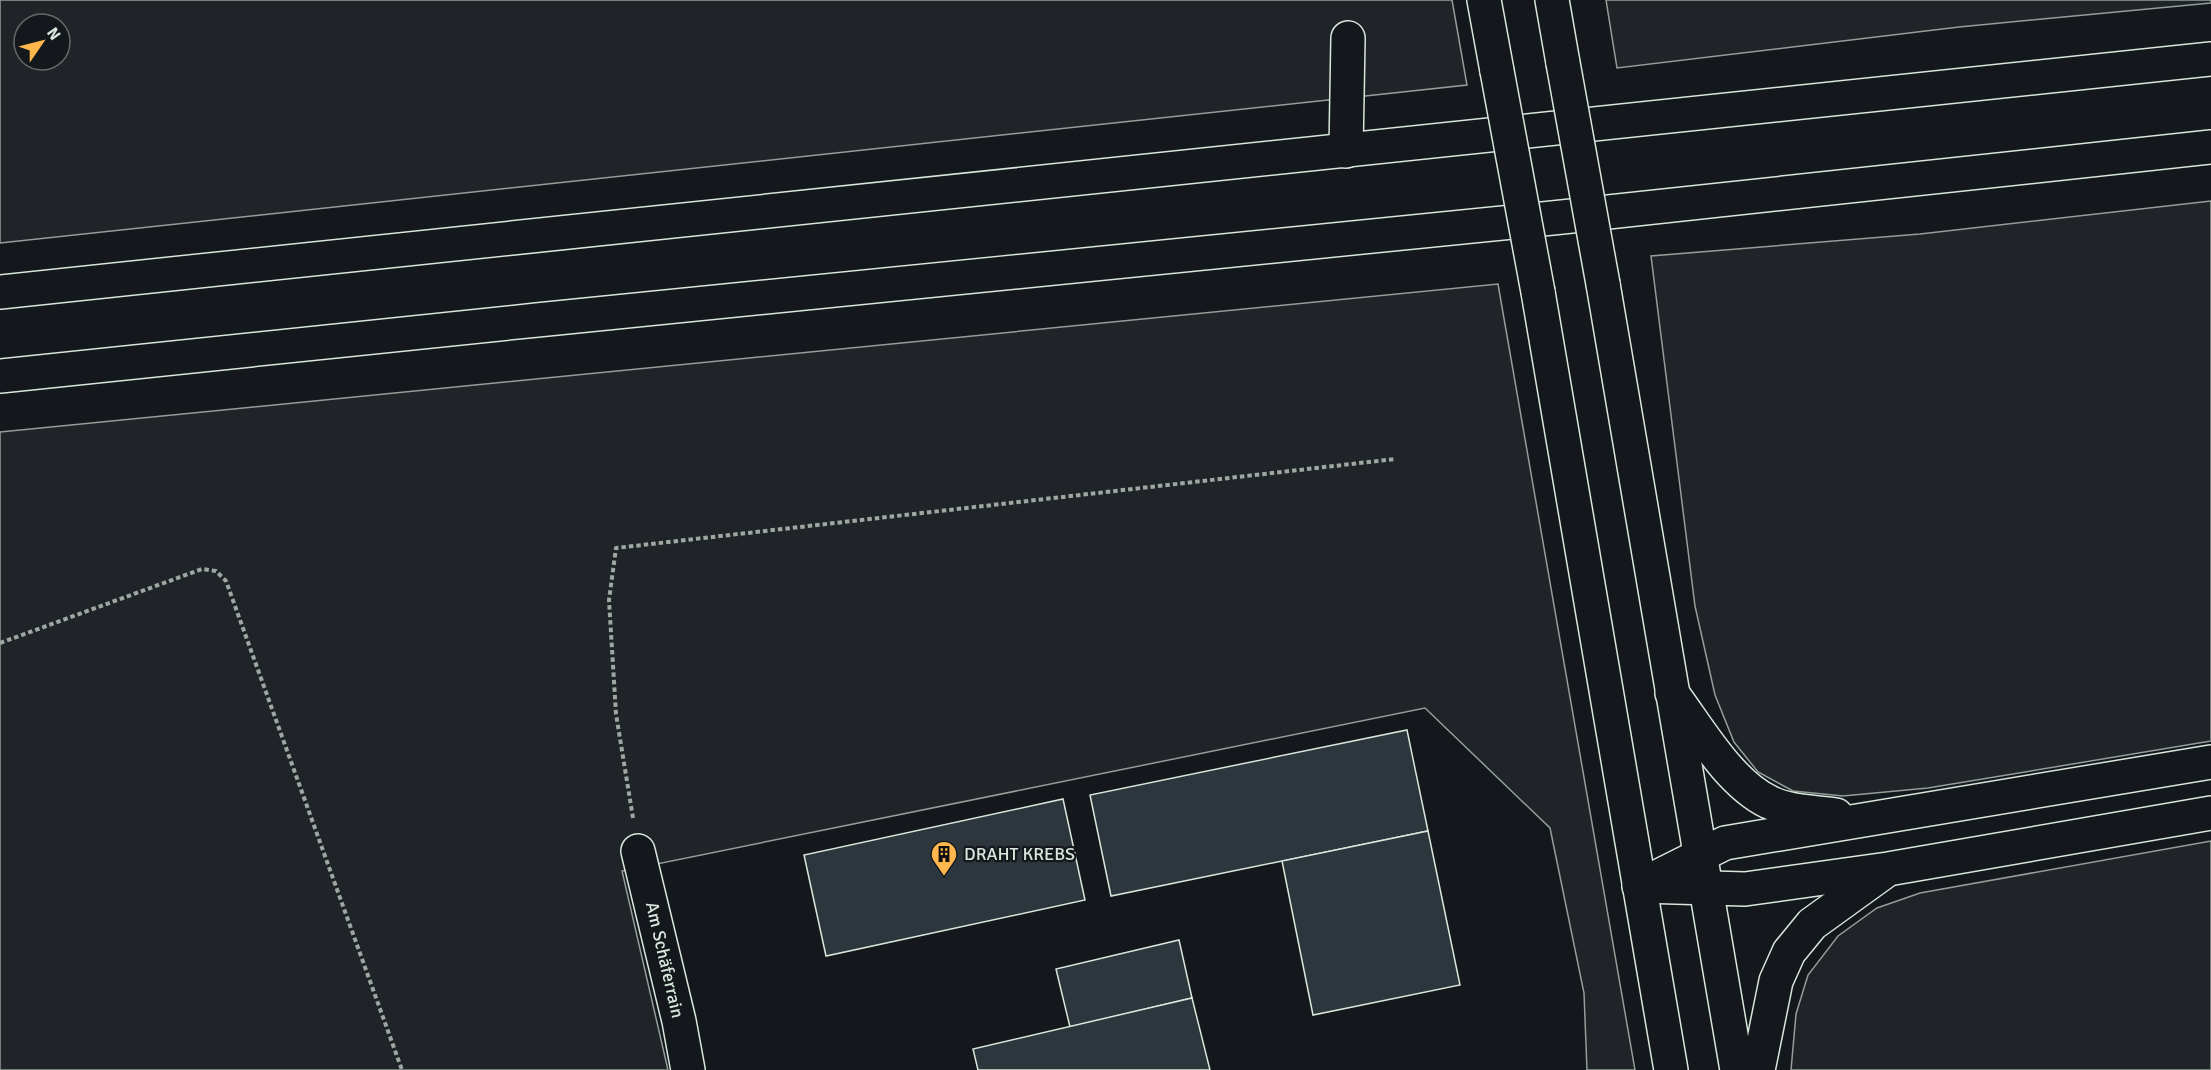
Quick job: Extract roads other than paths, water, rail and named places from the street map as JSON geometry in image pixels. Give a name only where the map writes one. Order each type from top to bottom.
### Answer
[{"type":"main road","points":[[1484,0],[1538,292],[1671,1070]]},
{"type":"main road","points":[[1552,0],[1603,284],[1737,1070]]},
{"type":"main road","points":[[1346,151],[1347,38]]},
{"type":"main road","points":[[0,292],[2211,60]]},
{"type":"main road","points":[[0,376],[1562,217],[2211,147]]},
{"type":"main road","points":[[1672,693],[1739,782],[1769,802],[1806,811],[1877,819]]},
{"type":"main road","points":[[1639,886],[1725,843],[2211,762]]},
{"type":"main road","points":[[1639,886],[1745,889],[1888,869],[2211,813]]},
{"type":"main road","name":"Am Schäferrain","points":[[638,851],[679,1021],[688,1070]]},
{"type":"main road","points":[[1758,1070],[1776,981],[1789,952],[1812,924],[1888,869]]},
{"type":"place","name":"DRAHT KREBS","points":[[944,877]]}]
